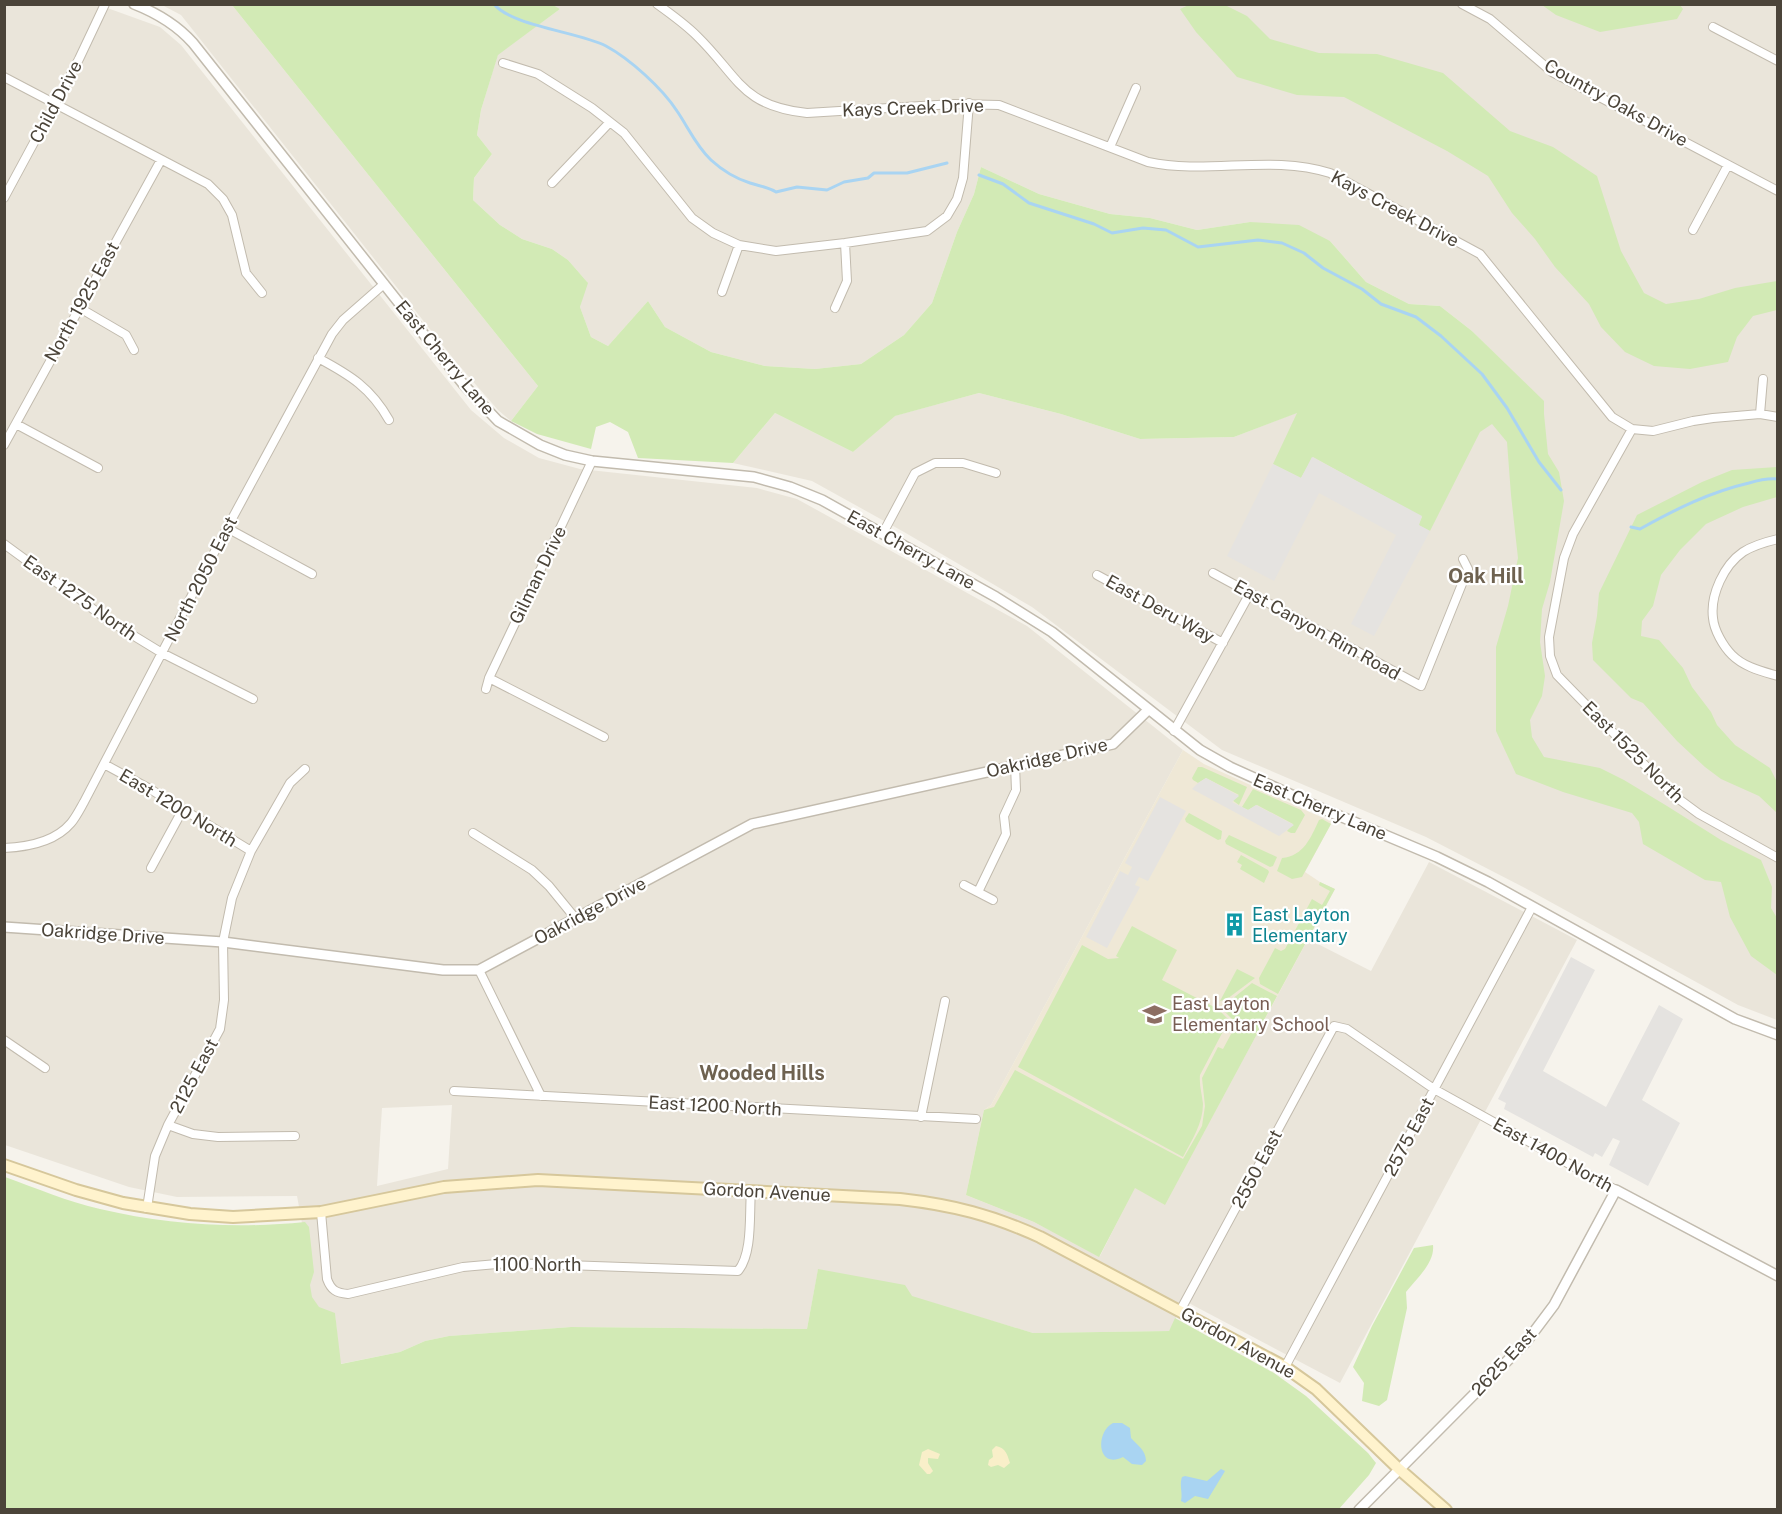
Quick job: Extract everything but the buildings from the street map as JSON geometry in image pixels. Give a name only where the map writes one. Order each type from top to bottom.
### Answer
[{"type":"main road","name":"Gordon Avenue","points":[[4,1165],[99,1197],[147,1208],[233,1217],[321,1212],[423,1191],[507,1181],[569,1181],[900,1199],[970,1210],[1040,1237],[1285,1367],[1316,1389],[1399,1469],[1446,1509]]},
{"type":"street","name":"Child Drive","points":[[4,198],[105,4]]},
{"type":"street","name":"East Cherry Lane","points":[[134,4],[167,19],[187,36],[464,385],[498,421],[540,445],[592,461],[754,477],[790,486],[822,500],[996,597],[1052,632],[1174,731],[1200,750],[1230,767],[1437,857],[1488,882],[1735,1019],[1778,1035]]},
{"type":"street","name":"Kays Creek Drive","points":[[657,4],[678,18],[698,37],[744,90],[761,102],[786,111],[807,113],[969,103],[999,105],[1148,162],[1168,166],[1290,164],[1310,166],[1330,173],[1480,254],[1612,417],[1632,429]]},
{"type":"street","name":"Country Oaks Drive","points":[[1462,4],[1490,19],[1552,72],[1778,191]]},
{"type":"street","points":[[1713,27],[1778,61]]},
{"type":"street","points":[[503,63],[538,74],[592,108],[624,133],[692,218],[713,233],[739,245],[776,251],[927,231],[946,216],[957,199],[963,178],[969,103]]},
{"type":"street","points":[[4,77],[208,184],[223,199],[232,215],[246,273],[262,293]]},
{"type":"street","points":[[1110,147],[1136,88]]},
{"type":"street","points":[[552,183],[610,122]]},
{"type":"street","name":"North 1925 East","points":[[4,445],[161,160]]},
{"type":"street","points":[[1693,230],[1728,165]]},
{"type":"street","points":[[835,308],[847,281],[845,243]]},
{"type":"street","points":[[722,292],[739,245]]},
{"type":"street","name":"North 2050 East","points":[[4,848],[22,848],[48,840],[70,824],[104,764],[226,528],[318,358],[343,320],[384,284]]},
{"type":"street","points":[[78,307],[126,335],[134,350]]},
{"type":"street","points":[[318,358],[346,373],[364,387],[379,402],[390,420]]},
{"type":"street","points":[[1760,414],[1762,379]]},
{"type":"street","points":[[1632,429],[1653,431],[1693,421],[1760,414],[1778,417]]},
{"type":"street","points":[[16,424],[98,468]]},
{"type":"street","name":"East 1525 North","points":[[1632,429],[1573,534],[1564,558],[1549,638],[1550,656],[1557,675],[1676,797],[1699,814],[1778,858]]},
{"type":"street","name":"Gilman Drive","points":[[486,689],[489,678],[592,461]]},
{"type":"street","points":[[883,533],[915,473],[935,463],[963,463],[996,473]]},
{"type":"street","points":[[226,528],[312,574]]},
{"type":"street","points":[[1778,539],[1759,543],[1741,553],[1725,570],[1716,594],[1713,618],[1720,638],[1731,655],[1748,667],[1778,676]]},
{"type":"street","name":"East 1275 North","points":[[4,544],[108,620],[162,653],[253,699]]},
{"type":"street","name":"East Canyon Rim Road","points":[[1213,573],[1421,686],[1468,569],[1463,559]]},
{"type":"street","name":"East Deru Way","points":[[1096,575],[1223,643]]},
{"type":"street","points":[[1174,731],[1250,593]]},
{"type":"street","points":[[489,678],[604,737]]},
{"type":"street","name":"Oakridge Drive","points":[[4,927],[223,942],[443,970],[479,970],[752,824],[1113,744],[1148,710]]},
{"type":"street","name":"East 1200 North","points":[[104,764],[150,789],[251,852]]},
{"type":"street","points":[[978,892],[1006,834],[1004,816],[1016,790],[1015,765]]},
{"type":"street","name":"2125 East","points":[[147,1208],[155,1156],[168,1125],[220,1029],[225,1000],[223,942],[232,898],[251,852],[290,783],[305,769]]},
{"type":"street","points":[[151,868],[182,811]]},
{"type":"street","points":[[472,833],[532,870],[549,886],[576,919]]},
{"type":"street","points":[[964,885],[993,900]]},
{"type":"street","name":"2575 East","points":[[1285,1367],[1533,907]]},
{"type":"street","points":[[479,970],[541,1096]]},
{"type":"street","points":[[921,1117],[945,1001]]},
{"type":"street","name":"East 1400 North","points":[[1334,1026],[1347,1029],[1434,1089],[1616,1190],[1778,1276]]},
{"type":"street","name":"2550 East","points":[[1180,1311],[1334,1026]]},
{"type":"street","points":[[4,1040],[45,1068]]},
{"type":"street","name":"East 1200 North","points":[[454,1091],[976,1119]]},
{"type":"street","points":[[168,1125],[193,1134],[218,1137],[295,1136]]},
{"type":"street","name":"2625 East","points":[[1359,1509],[1527,1341],[1554,1305],[1616,1190]]},
{"type":"street","name":"1100 North","points":[[321,1212],[327,1279],[331,1289],[338,1293],[348,1294],[463,1267],[508,1263],[738,1271],[745,1263],[747,1253],[751,1191]]},
{"type":"shaded area","points":[[5,5],[99,5],[160,27],[181,45],[471,410],[504,438],[539,458],[580,469],[757,488],[797,499],[1027,626],[1183,750],[991,1105],[984,1110],[966,1195],[1034,1222],[1100,1256],[1135,1187],[1165,1204],[1308,939],[1371,971],[1429,862],[1577,940],[1340,1383],[1185,1301],[1169,1331],[1033,1333],[818,1270],[807,1329],[571,1327],[449,1336],[425,1341],[400,1352],[340,1364],[335,1314],[330,1316],[307,1301],[311,1272],[297,1196],[177,1197],[129,1187],[5,1145]],"holes":[[[452,1105],[448,1169],[377,1186],[382,1108]]]},
{"type":"shaded area","points":[[162,5],[232,5],[538,386],[511,421],[498,410],[456,362],[181,15]]},
{"type":"shaded area","points":[[551,5],[1777,5],[1777,1020],[1738,1005],[1525,888],[1426,837],[1222,750],[1032,607],[812,481],[733,463],[775,413],[853,452],[894,416],[979,393],[1061,414],[1140,439],[1234,437],[1298,412],[1536,394],[1472,331],[1440,306],[1409,304],[1366,282],[1330,241],[1250,222],[1197,230],[1150,218],[1110,214],[1039,194],[981,167],[974,194],[957,232],[932,303],[904,335],[861,364],[815,369],[765,366],[711,352],[665,327],[648,301],[608,346],[591,337],[580,307],[587,282],[568,260],[552,249],[522,239],[500,225],[473,200],[474,178],[492,154],[477,135],[481,110],[498,54],[560,9]]},
{"type":"shaded area","points":[[1312,457],[1422,516],[1419,525],[1430,531],[1374,636],[1351,624],[1396,535],[1319,493],[1274,581],[1227,556],[1273,464],[1301,478]]},
{"type":"shaded area","name":"East Layton Elementary School","points":[[1183,750],[1204,764],[1332,822],[1305,872],[1335,889],[1165,1205],[1135,1188],[1099,1257],[1034,1222],[966,1195],[984,1110],[991,1105]]},
{"type":"shaded area","points":[[1206,778],[1239,796],[1232,802],[1248,810],[1256,805],[1294,825],[1279,836],[1192,789]]},
{"type":"shaded area","points":[[1160,797],[1186,811],[1148,881],[1139,877],[1135,885],[1140,887],[1107,948],[1086,937],[1120,871],[1128,875],[1132,867],[1125,863]]},
{"type":"shaded area","points":[[1571,957],[1595,970],[1543,1071],[1606,1107],[1659,1005],[1683,1019],[1642,1100],[1680,1123],[1648,1186],[1609,1165],[1620,1141],[1613,1138],[1602,1157],[1595,1153],[1593,1157],[1504,1109],[1506,1103],[1498,1099]]},
{"type":"green space","points":[[551,4],[560,9],[498,55],[481,110],[477,135],[492,154],[474,178],[473,200],[500,225],[522,239],[552,249],[568,260],[588,283],[580,307],[591,337],[608,346],[648,301],[665,327],[711,352],[765,366],[815,369],[861,364],[904,335],[932,303],[957,232],[974,194],[981,167],[1039,194],[1110,214],[1150,218],[1197,230],[1250,222],[1299,225],[1330,241],[1366,282],[1409,304],[1440,306],[1472,331],[1544,401],[1548,454],[1559,472],[1564,501],[1550,582],[1542,609],[1540,642],[1545,676],[1542,696],[1530,720],[1532,737],[1544,757],[1600,768],[1624,780],[1721,840],[1761,860],[1772,887],[1771,908],[1777,918],[1777,975],[1751,956],[1730,917],[1721,882],[1705,880],[1643,844],[1639,822],[1632,813],[1563,792],[1516,774],[1496,731],[1496,647],[1508,606],[1518,558],[1507,442],[1492,424],[1480,432],[1430,531],[1418,525],[1422,517],[1313,457],[1301,478],[1273,464],[1297,413],[1234,437],[1140,439],[1061,414],[979,393],[895,416],[853,452],[775,413],[733,463],[638,458],[628,432],[610,422],[596,427],[591,449],[537,434],[511,421],[538,386],[232,5]]},
{"type":"green space","points":[[1191,4],[1225,5],[1247,16],[1270,39],[1319,53],[1377,54],[1443,73],[1510,131],[1553,147],[1597,176],[1621,251],[1644,293],[1666,304],[1777,281],[1777,310],[1753,316],[1737,337],[1728,362],[1690,369],[1654,366],[1625,352],[1601,327],[1589,304],[1555,267],[1512,213],[1488,176],[1447,151],[1344,97],[1297,95],[1237,77],[1196,32],[1180,9]]},
{"type":"green space","points":[[1542,5],[1680,5],[1683,9],[1677,19],[1600,32],[1556,15]]},
{"type":"green space","points":[[1777,467],[1777,497],[1743,507],[1706,524],[1680,550],[1661,575],[1653,606],[1642,621],[1641,636],[1659,640],[1683,668],[1692,687],[1711,712],[1717,725],[1735,745],[1770,768],[1777,782],[1777,813],[1759,796],[1721,779],[1705,767],[1677,741],[1643,703],[1631,698],[1593,660],[1592,643],[1599,593],[1637,515],[1702,482],[1732,470]]},
{"type":"green space","points":[[1198,767],[1247,787],[1239,805],[1232,800],[1239,795],[1206,778],[1198,783],[1193,780]]},
{"type":"green space","points":[[1253,789],[1301,810],[1305,815],[1295,833],[1287,831],[1293,824],[1257,805],[1248,810],[1242,807]]},
{"type":"green space","points":[[1189,813],[1222,831],[1221,839],[1218,840],[1186,822],[1185,819]]},
{"type":"green space","points":[[1322,819],[1331,824],[1302,877],[1292,879],[1277,871],[1282,858],[1296,854],[1306,845],[1319,820]]},
{"type":"green space","points":[[1229,835],[1277,857],[1273,866],[1270,867],[1226,844],[1225,841]]},
{"type":"green space","points":[[1241,855],[1268,870],[1264,883],[1240,869],[1242,865],[1237,862]]},
{"type":"green space","points":[[1320,882],[1335,889],[1278,994],[1260,984],[1259,978],[1275,948],[1281,951],[1285,949],[1312,899],[1322,905],[1330,891],[1319,885]]},
{"type":"green space","points":[[1132,926],[1177,950],[1162,980],[1218,1009],[1229,1020],[1200,1075],[1203,1104],[1201,1118],[1183,1157],[1018,1067],[1082,945],[1108,959],[1119,958],[1116,956]]},
{"type":"green space","points":[[1237,969],[1255,978],[1227,999],[1220,1001]]},
{"type":"green space","points":[[1252,983],[1277,996],[1257,1033],[1231,1018],[1221,1008]]},
{"type":"green space","points":[[1237,1023],[1257,1034],[1165,1205],[1135,1188],[1099,1257],[1034,1222],[966,1195],[984,1110],[994,1107],[1015,1070],[1183,1159],[1202,1126],[1205,1106],[1202,1078],[1218,1047],[1223,1049]]},
{"type":"green space","points":[[5,1177],[88,1206],[151,1219],[228,1225],[305,1222],[309,1227],[314,1272],[310,1285],[312,1297],[319,1307],[335,1313],[341,1364],[400,1352],[425,1341],[449,1336],[571,1327],[807,1329],[818,1269],[905,1285],[912,1296],[1033,1333],[1169,1331],[1175,1318],[1274,1373],[1306,1396],[1376,1463],[1369,1475],[1338,1510],[5,1510]]},
{"type":"green space","points":[[1433,1245],[1428,1264],[1406,1292],[1407,1308],[1387,1400],[1379,1406],[1362,1401],[1364,1383],[1353,1367],[1414,1248]]},
{"type":"sand","points":[[996,1446],[1004,1450],[1008,1457],[1010,1463],[1004,1468],[998,1465],[991,1467],[988,1465],[989,1460],[993,1457],[992,1450]]},
{"type":"sand","points":[[928,1449],[940,1454],[938,1459],[928,1458],[933,1471],[930,1474],[927,1474],[919,1465],[922,1452]]},
{"type":"water","points":[[1113,1423],[1122,1423],[1130,1428],[1131,1438],[1146,1457],[1142,1465],[1132,1464],[1123,1457],[1114,1460],[1104,1454],[1101,1441],[1103,1434]]},
{"type":"water","points":[[1221,1469],[1225,1471],[1208,1499],[1195,1496],[1185,1503],[1181,1501],[1182,1477],[1207,1481]]},
{"type":"waterway","points":[[494,4],[515,18],[594,41],[625,58],[663,93],[706,155],[724,171],[744,181],[776,192],[797,187],[827,190],[844,182],[868,178],[874,173],[907,173],[947,163]]},
{"type":"waterway","points":[[979,175],[1003,184],[1029,203],[1094,224],[1112,233],[1143,228],[1166,230],[1198,247],[1258,240],[1282,243],[1304,253],[1323,268],[1362,289],[1381,304],[1416,317],[1441,336],[1482,374],[1507,408],[1539,462],[1561,490]]},
{"type":"waterway","points":[[1631,527],[1640,529],[1680,508],[1721,491],[1760,480],[1778,479]]},
{"type":"place","name":"East Layton Elementary","points":[[1234,925]]},
{"type":"place","name":"East Layton Elementary School","points":[[1154,1014]]},
{"type":"district","name":"Oak Hill","points":[[1486,576]]},
{"type":"district","name":"Wooded Hills","points":[[762,1073]]}]
